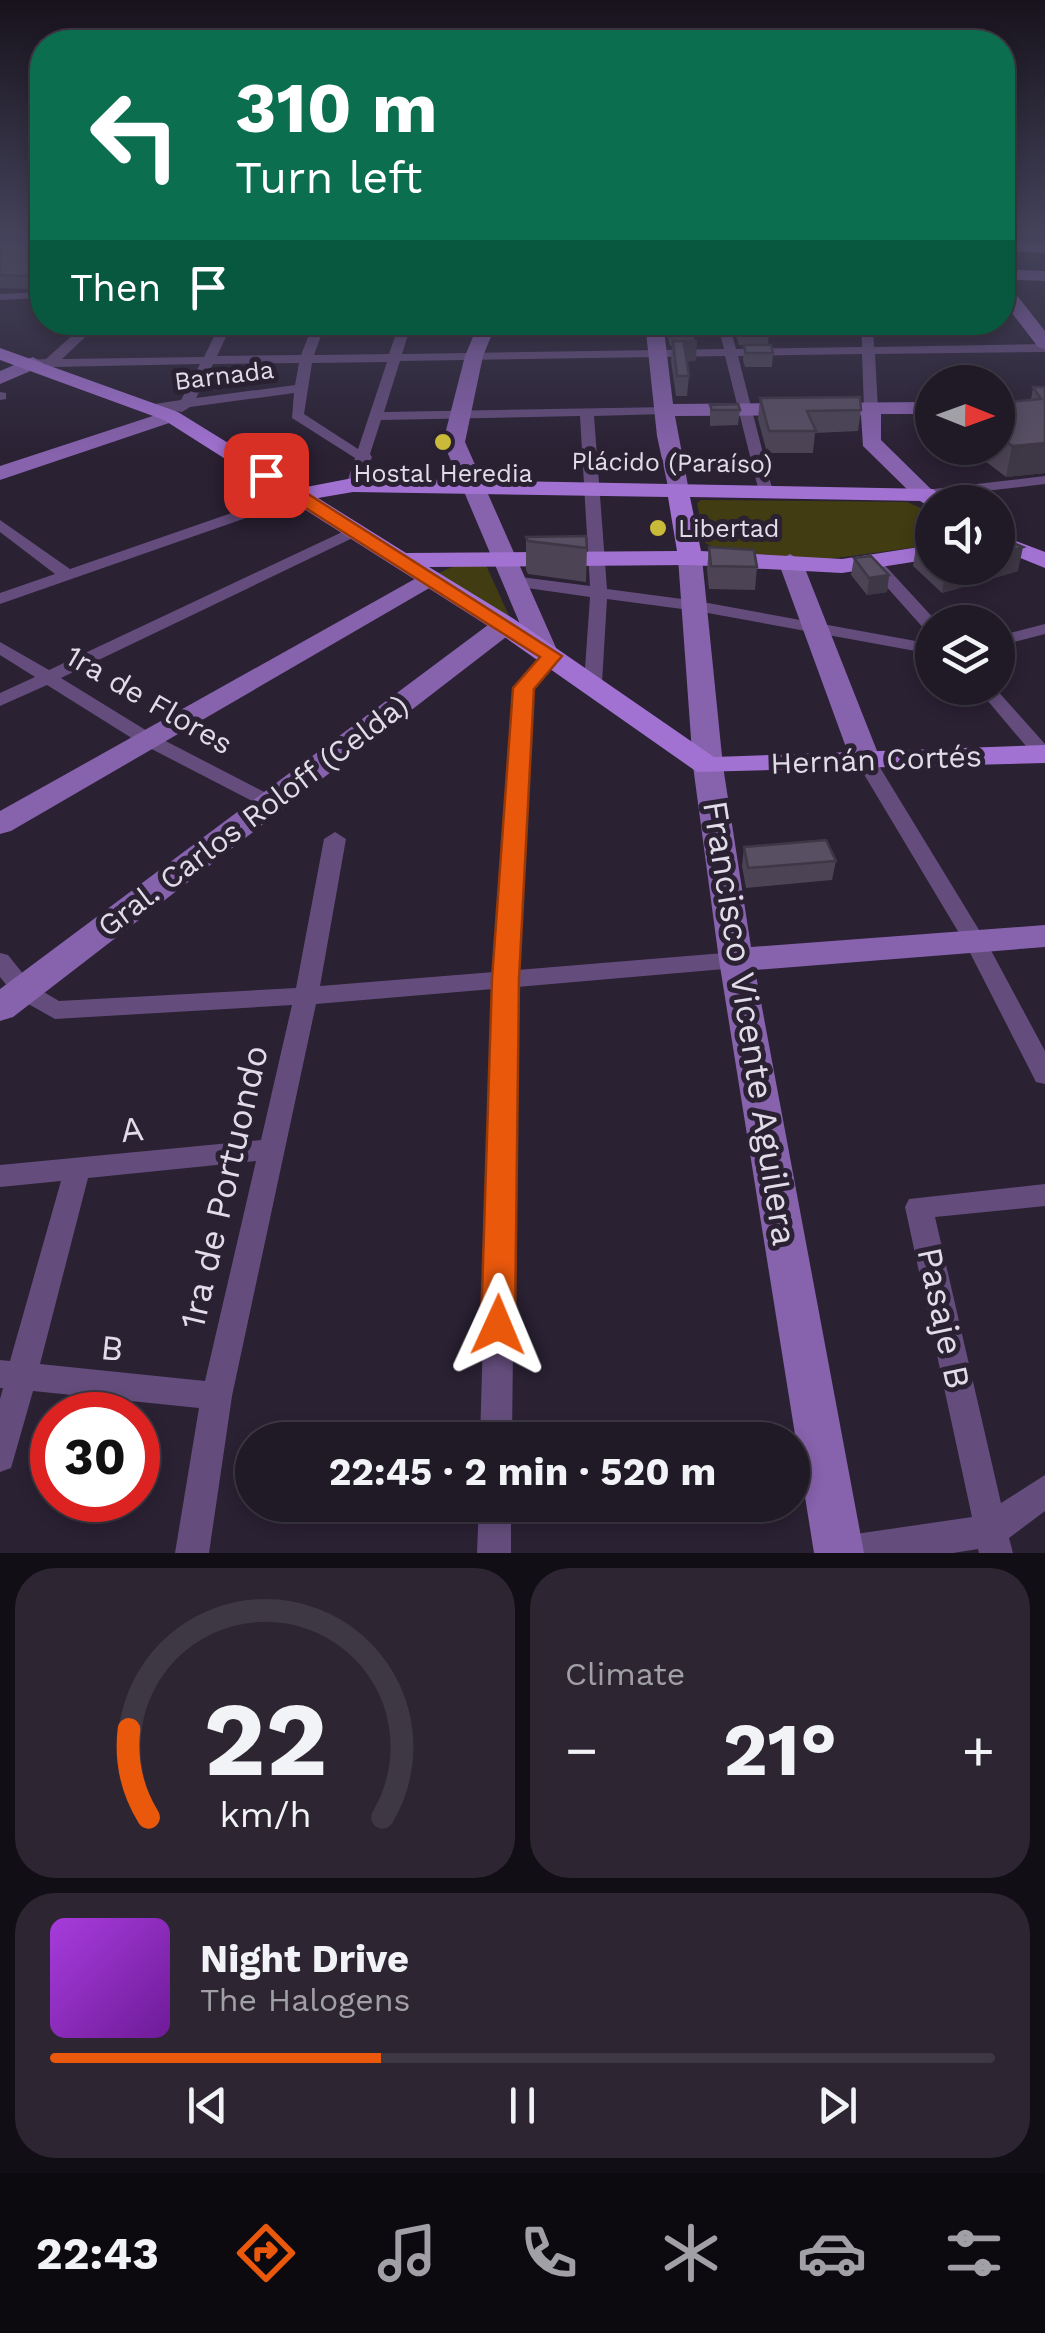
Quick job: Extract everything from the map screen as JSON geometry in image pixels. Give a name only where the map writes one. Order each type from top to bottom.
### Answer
[{"type":"main road","points":[[0,354],[171,409],[298,495],[548,653],[708,766]]},
{"type":"main road","name":"Plácido (Paraíso)","points":[[298,495],[354,484],[915,497]]},
{"type":"main road","name":"Francisco Vicente Aguilera","points":[[678,491],[690,558]]},
{"type":"main road","points":[[1015,548],[1045,561]]},
{"type":"main road","points":[[401,560],[463,558],[509,569],[597,558],[690,558],[794,573],[915,555]]},
{"type":"main road","points":[[429,578],[442,565],[463,558]]},
{"type":"main road","points":[[1015,558],[1045,570]]},
{"type":"main road","name":"Hernán Cortés","points":[[708,766],[1044,755]]},
{"type":"street","points":[[1019,310],[1045,345]]},
{"type":"street","points":[[43,365],[79,335]]},
{"type":"street","points":[[0,473],[171,409],[220,335]]},
{"type":"street","points":[[315,335],[306,360],[297,415],[349,451],[365,456]]},
{"type":"street","points":[[354,484],[402,335]]},
{"type":"street","points":[[483,335],[454,442],[548,653],[524,688],[505,979],[496,1422]]},
{"type":"street","points":[[654,335],[678,491]]},
{"type":"street","points":[[726,335],[766,492]]},
{"type":"street","points":[[867,335],[870,442],[917,485]]},
{"type":"street","points":[[0,378],[43,365],[1045,345]]},
{"type":"street","name":"Barnada","points":[[171,409],[301,388]]},
{"type":"street","points":[[375,416],[915,408]]},
{"type":"street","points":[[587,412],[599,594],[592,684]]},
{"type":"street","name":"Plácido (Paraíso)","points":[[1013,485],[1045,480]]},
{"type":"street","points":[[0,599],[298,495]]},
{"type":"street","points":[[0,525],[66,575]]},
{"type":"street","points":[[0,700],[355,531]]},
{"type":"street","name":"Francisco Vicente Aguilera","points":[[690,558],[708,766],[736,960],[840,1553]]},
{"type":"street","points":[[867,564],[915,611]]},
{"type":"street","points":[[509,569],[599,594],[697,606],[915,646]]},
{"type":"street","points":[[794,573],[866,761],[976,943],[1045,1075]]},
{"type":"street","points":[[0,824],[429,578]]},
{"type":"street","name":"Gral. Carlos Roloff (Celda)","points":[[12,1000],[505,625]]},
{"type":"street","points":[[1015,638],[1045,630]]},
{"type":"street","name":"1ra de Flores","points":[[0,647],[145,738],[269,802]]},
{"type":"street","points":[[1001,705],[1044,755]]},
{"type":"street","name":"1ra de Portuondo","points":[[192,1553],[216,1396],[306,996],[335,838]]},
{"type":"street","points":[[0,961],[12,1000],[56,1010],[306,996],[1045,936]]},
{"type":"street","name":"A","points":[[0,1176],[271,1149]]},
{"type":"street","points":[[0,1457],[12,1375],[77,1170]]},
{"type":"street","name":"Pasaje B","points":[[993,1542],[920,1206],[1045,1195]]},
{"type":"street","name":"B","points":[[12,1375],[216,1396]]},
{"type":"street","points":[[840,1553],[993,1542],[1045,1491]]},
{"type":"street","points":[[494,1553],[495,1522]]},
{"type":"shaded area","points":[[907,502],[915,506],[915,547],[822,560],[724,552],[705,543],[697,503]]},
{"type":"shaded area","points":[[485,563],[510,618],[436,574],[459,564]]},
{"type":"building","points":[[673,341],[697,341],[684,344],[689,376],[677,376]]},
{"type":"building","points":[[744,345],[771,345],[773,353],[746,353]]},
{"type":"building","points":[[1033,387],[1045,387],[1045,443],[1015,446],[1015,401],[1041,399]]},
{"type":"building","points":[[860,397],[861,410],[807,411],[816,431],[769,431],[760,398]]},
{"type":"building","points":[[738,404],[740,410],[712,410],[710,405]]},
{"type":"building","points":[[586,536],[587,548],[528,541],[526,537]]},
{"type":"building","points":[[709,547],[754,550],[757,567],[711,566]]},
{"type":"building","points":[[871,556],[889,575],[869,578],[854,558]]},
{"type":"building","points":[[826,840],[836,861],[748,868],[744,847]]},
{"type":"place","name":"Hostal Heredia","points":[[443,442]]},
{"type":"place","name":"Libertad","points":[[658,528]]},
{"type":"route","points":[[266,475],[552,656],[524,688],[505,979],[498,1325]]}]
